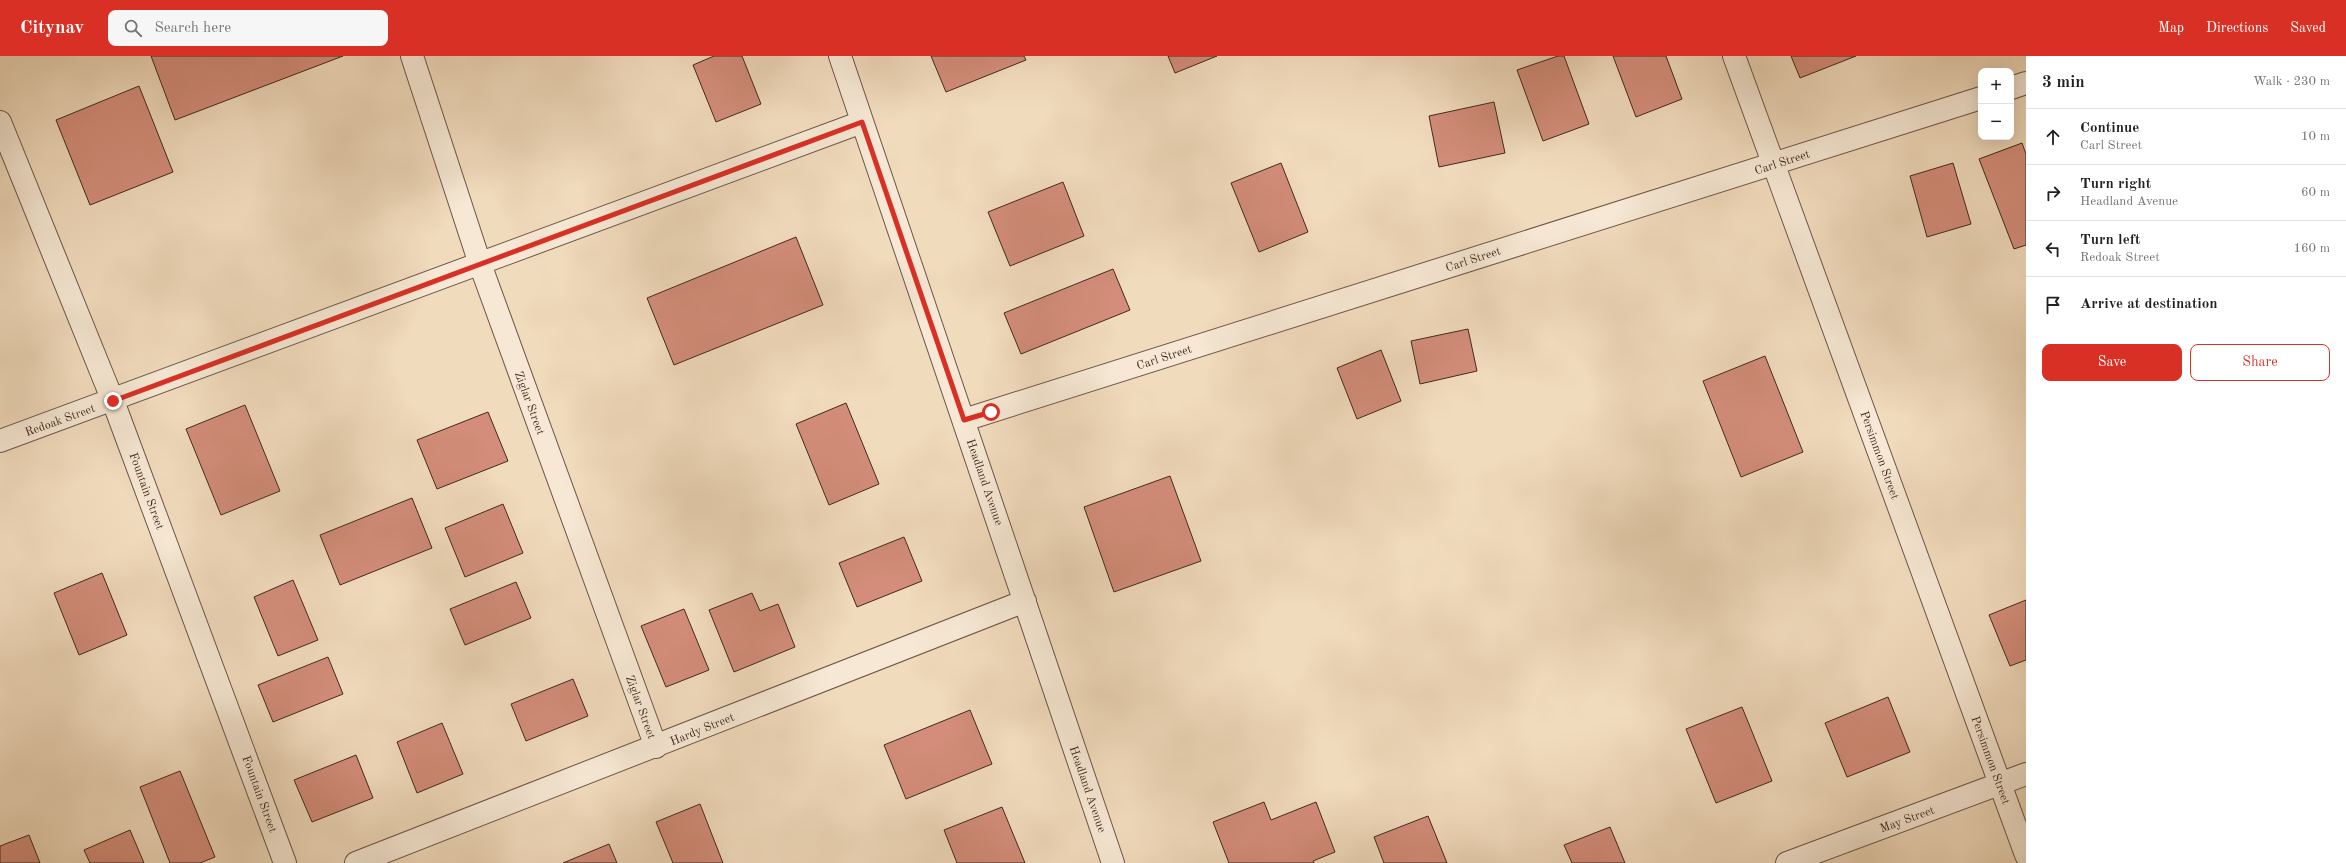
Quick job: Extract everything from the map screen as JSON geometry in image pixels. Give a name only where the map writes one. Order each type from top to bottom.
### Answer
[{"type":"street","name":"Ziglar Street","points":[[412,56],[480,264],[656,747]]},
{"type":"street","name":"Headland Avenue","points":[[840,56],[1113,863]]},
{"type":"street","name":"Persimmon Street","points":[[1734,56],[1999,785],[2026,855]]},
{"type":"street","points":[[2014,87],[2026,83]]},
{"type":"street","name":"Carl Street","points":[[964,420],[1978,99]]},
{"type":"street","name":"Fountain Street","points":[[0,122],[113,401],[286,863]]},
{"type":"street","name":"Redoak Street","points":[[0,441],[113,401],[862,122]]},
{"type":"street","name":"Hardy Street","points":[[356,863],[656,747],[1025,601]]},
{"type":"street","name":"May Street","points":[[1787,863],[2026,774]]},
{"type":"building","points":[[151,56],[343,56],[175,120]]},
{"type":"building","points":[[714,56],[742,56],[761,104],[716,122],[693,65]]},
{"type":"building","points":[[931,56],[1024,56],[1026,60],[946,92]]},
{"type":"building","points":[[1168,56],[1217,56],[1175,73]]},
{"type":"building","points":[[1558,56],[1564,56],[1589,124],[1543,141],[1517,70]]},
{"type":"building","points":[[1613,56],[1666,56],[1682,99],[1636,117]]},
{"type":"building","points":[[1791,56],[1856,56],[1800,78]]},
{"type":"building","points":[[139,86],[173,172],[90,205],[56,120]]},
{"type":"building","points":[[1494,102],[1505,153],[1439,167],[1429,116]]},
{"type":"building","points":[[2022,143],[2026,154],[2026,245],[2014,249],[1979,159]]},
{"type":"building","points":[[1281,163],[1308,232],[1259,252],[1231,183]]},
{"type":"building","points":[[1953,163],[1971,224],[1927,237],[1910,176]]},
{"type":"building","points":[[1063,182],[1084,236],[1010,266],[988,212]]},
{"type":"building","points":[[796,237],[823,305],[674,365],[647,298]]},
{"type":"building","points":[[1113,269],[1130,310],[1021,354],[1004,313]]},
{"type":"building","points":[[1468,329],[1477,371],[1420,384],[1411,341]]},
{"type":"building","points":[[1381,350],[1401,401],[1357,419],[1337,368]]},
{"type":"building","points":[[1765,356],[1803,452],[1741,477],[1703,381]]},
{"type":"building","points":[[846,403],[879,484],[829,505],[796,424]]},
{"type":"building","points":[[245,405],[280,491],[221,515],[186,429]]},
{"type":"building","points":[[488,412],[508,461],[437,489],[417,440]]},
{"type":"building","points":[[1170,476],[1201,561],[1114,592],[1084,507]]},
{"type":"building","points":[[412,498],[432,548],[340,585],[320,535]]},
{"type":"building","points":[[503,504],[523,553],[465,577],[445,528]]},
{"type":"building","points":[[904,537],[922,581],[857,607],[839,563]]},
{"type":"building","points":[[102,573],[127,635],[79,655],[54,593]]},
{"type":"building","points":[[293,580],[318,640],[278,656],[254,597]]},
{"type":"building","points":[[516,582],[531,618],[465,645],[450,609]]},
{"type":"building","points":[[752,593],[760,611],[778,604],[795,647],[734,672],[709,610]]},
{"type":"building","points":[[2026,600],[2026,660],[2010,666],[1989,615]]},
{"type":"building","points":[[684,609],[709,670],[666,687],[641,626]]},
{"type":"building","points":[[328,657],[343,694],[273,722],[258,685]]},
{"type":"building","points":[[573,679],[588,716],[526,741],[511,704]]},
{"type":"building","points":[[1888,697],[1910,752],[1847,777],[1825,723]]},
{"type":"building","points":[[1742,707],[1772,781],[1716,803],[1686,729]]},
{"type":"building","points":[[970,710],[992,764],[906,799],[884,745]]},
{"type":"building","points":[[442,723],[463,774],[417,793],[397,742]]},
{"type":"building","points":[[356,755],[373,798],[312,822],[294,780]]},
{"type":"building","points":[[180,771],[215,857],[200,863],[170,863],[140,787]]},
{"type":"building","points":[[1264,802],[1271,820],[1316,802],[1335,852],[1313,861],[1314,863],[1229,863],[1213,822]]},
{"type":"building","points":[[700,804],[723,863],[673,863],[656,822]]},
{"type":"building","points":[[1002,807],[1025,863],[957,863],[944,830]]},
{"type":"building","points":[[1428,816],[1447,863],[1384,863],[1374,837]]},
{"type":"building","points":[[1610,827],[1625,863],[1572,863],[1564,845]]},
{"type":"building","points":[[130,830],[144,863],[90,863],[84,850]]},
{"type":"building","points":[[29,835],[40,863],[0,863],[0,846]]},
{"type":"building","points":[[609,844],[617,863],[563,863]]},
{"type":"route","points":[[113,401],[862,122],[964,420],[991,412]]}]
